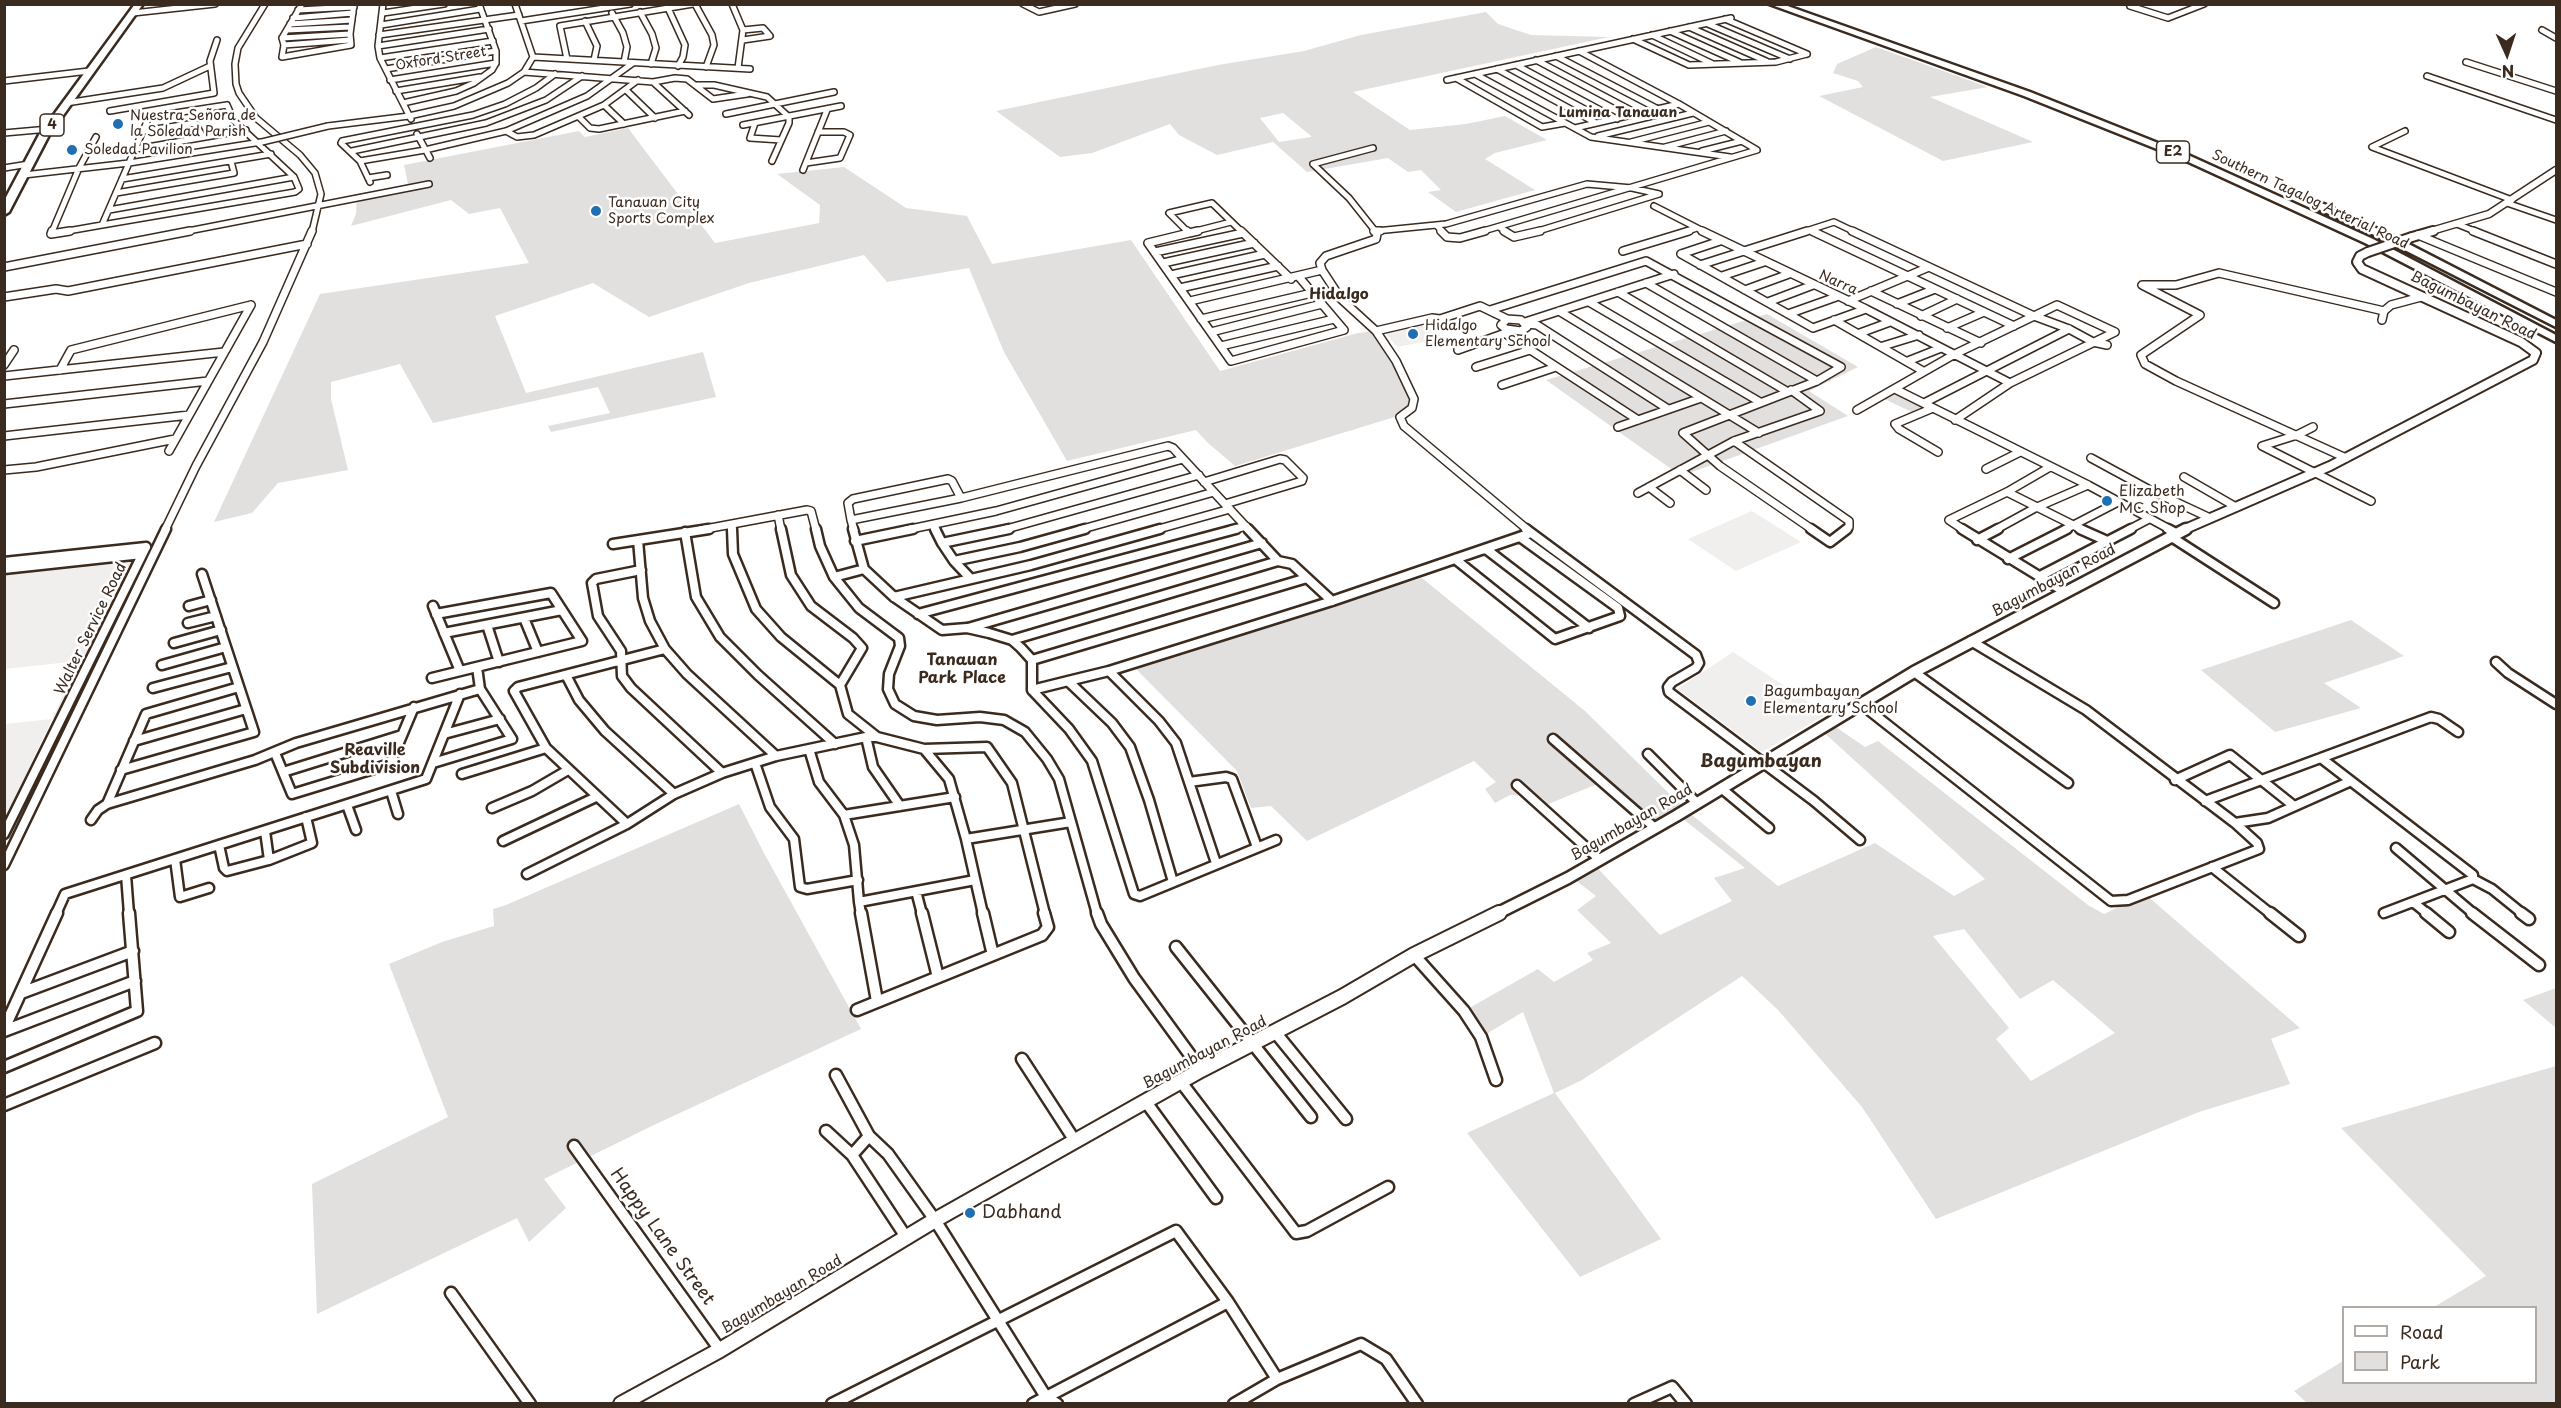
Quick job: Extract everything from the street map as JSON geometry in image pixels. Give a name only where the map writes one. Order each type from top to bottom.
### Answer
[{"type":"highway","name":"4","points":[[4,212],[49,129],[140,4]]},
{"type":"highway","name":"Southern Tagalog Arterial Road","points":[[1773,4],[2016,90],[2185,157],[2369,241],[2556,339]]},
{"type":"highway","name":"Southern Tagalog Arterial Road","points":[[1797,4],[2039,89],[2248,174]]},
{"type":"highway","name":"Southern Tagalog Arterial Road","points":[[2314,204],[2430,259],[2556,324]]},
{"type":"street","points":[[133,13],[215,4]]},
{"type":"street","points":[[4,865],[196,466],[263,342],[307,244],[319,206],[321,195],[315,173],[300,155],[256,118],[236,84],[235,64],[238,48],[266,4]]},
{"type":"street","points":[[302,4],[282,38],[284,45],[282,57],[351,45],[350,27],[354,8]]},
{"type":"street","points":[[383,4],[378,46],[380,58],[430,158]]},
{"type":"street","points":[[383,13],[444,4]]},
{"type":"street","points":[[516,4],[534,57]]},
{"type":"street","points":[[379,35],[485,20],[520,18],[630,4]]},
{"type":"street","points":[[567,59],[564,39],[558,27],[694,4],[712,35],[714,45],[706,67]]},
{"type":"street","points":[[732,4],[743,30],[738,68]]},
{"type":"street","points":[[1023,4],[1039,12],[1076,4]]},
{"type":"street","points":[[2130,6],[2168,18],[2204,4]]},
{"type":"street","points":[[609,6],[623,33],[627,47],[624,62]]},
{"type":"street","points":[[381,25],[479,7],[496,51],[496,63],[486,76],[456,91],[403,103]]},
{"type":"street","points":[[298,10],[354,8]]},
{"type":"street","points":[[293,18],[354,8]]},
{"type":"street","points":[[668,8],[680,30],[684,45],[683,57],[678,66]]},
{"type":"street","points":[[640,12],[652,34],[656,48],[651,64]]},
{"type":"street","points":[[1447,80],[1728,18],[1807,54],[1769,63],[1689,65],[1633,39]]},
{"type":"street","points":[[290,24],[352,20]]},
{"type":"street","points":[[585,21],[597,46],[594,60]]},
{"type":"street","points":[[1707,23],[1790,59]]},
{"type":"street","points":[[287,30],[350,27]]},
{"type":"street","points":[[1689,27],[1769,63]]},
{"type":"street","points":[[743,30],[763,28],[770,36],[743,40]]},
{"type":"street","points":[[378,46],[489,30]]},
{"type":"street","points":[[2542,30],[2556,38]]},
{"type":"street","points":[[1670,31],[1742,64]]},
{"type":"street","points":[[282,38],[350,34]]},
{"type":"street","points":[[1652,35],[1714,64]]},
{"type":"street","points":[[110,111],[214,93],[210,66],[217,40]]},
{"type":"street","points":[[284,45],[350,40]]},
{"type":"street","points":[[380,58],[493,41]]},
{"type":"street","points":[[305,53],[308,43]]},
{"type":"street","points":[[386,69],[496,51]]},
{"type":"street","points":[[1437,226],[1447,237],[1453,238],[1499,227],[1757,150],[1679,104],[1579,51]]},
{"type":"street","points":[[1556,56],[1658,109]]},
{"type":"street","points":[[534,57],[750,69]]},
{"type":"street","points":[[23,177],[260,142],[328,126],[409,116],[454,106],[483,95],[524,72],[534,57]]},
{"type":"street","points":[[1536,60],[1638,114]]},
{"type":"street","points":[[2466,62],[2556,91]]},
{"type":"street","name":"Oxford Street","points":[[390,80],[496,63]]},
{"type":"street","points":[[360,161],[425,150],[506,131],[587,96],[633,63]]},
{"type":"street","points":[[1516,65],[1617,119]]},
{"type":"street","points":[[66,104],[164,88],[210,66]]},
{"type":"street","points":[[1496,69],[1596,123]]},
{"type":"street","points":[[4,81],[89,71]]},
{"type":"street","points":[[524,72],[653,82],[681,78],[697,85],[713,99],[751,93]]},
{"type":"street","points":[[387,175],[369,180],[360,161],[341,143],[342,141],[473,115],[505,104],[536,88],[555,74]]},
{"type":"street","points":[[1475,74],[1591,137],[1733,158]]},
{"type":"street","points":[[396,91],[486,76]]},
{"type":"street","points":[[352,151],[486,123],[526,109],[562,91],[582,76]]},
{"type":"street","points":[[2427,76],[2556,120]]},
{"type":"street","points":[[1456,78],[1542,127],[1565,123]]},
{"type":"street","points":[[506,131],[524,138],[579,117],[604,105],[638,80]]},
{"type":"street","points":[[579,117],[594,129],[687,113],[653,82]]},
{"type":"street","points":[[697,85],[714,85],[767,97],[789,117],[789,123],[772,160]]},
{"type":"street","points":[[626,90],[655,118]]},
{"type":"street","points":[[726,114],[834,93]]},
{"type":"street","points":[[105,118],[118,97]]},
{"type":"street","points":[[1575,128],[1679,104]]},
{"type":"street","points":[[96,137],[51,234],[295,192],[299,189],[294,177],[260,142],[234,121],[227,105],[149,117],[102,225]]},
{"type":"street","points":[[604,105],[624,124]]},
{"type":"street","points":[[743,125],[841,106]]},
{"type":"street","points":[[803,170],[827,110]]},
{"type":"street","points":[[1591,137],[1693,113]]},
{"type":"street","points":[[1627,143],[1709,122]]},
{"type":"street","points":[[143,131],[195,123],[203,137]]},
{"type":"street","points":[[755,123],[750,138],[781,140]]},
{"type":"street","points":[[4,133],[49,129]]},
{"type":"street","points":[[136,148],[246,130]]},
{"type":"street","points":[[1662,147],[1726,131]]},
{"type":"street","points":[[2405,131],[2372,147],[2556,220]]},
{"type":"street","points":[[806,163],[840,158],[850,135],[844,132],[818,132]]},
{"type":"street","points":[[1695,152],[1742,141]]},
{"type":"street","points":[[1373,148],[1313,164],[1349,198],[1376,231],[1376,238],[1326,256],[1320,263],[1341,299],[1376,331],[1394,357],[1414,399],[1412,408],[1400,417],[1404,426],[1531,533],[1696,654],[1699,663],[1696,668],[1672,682],[1668,687],[1669,692],[1814,801],[1860,840]]},
{"type":"street","points":[[122,178],[272,154]]},
{"type":"street","points":[[116,193],[234,173],[231,161]]},
{"type":"street","points":[[4,168],[29,164]]},
{"type":"street","points":[[2415,236],[2489,214],[2556,170]]},
{"type":"street","points":[[109,210],[294,177]]},
{"type":"street","points":[[4,267],[429,184]]},
{"type":"street","points":[[1376,231],[1437,226],[1587,184],[1632,188],[1659,194],[1519,237],[1514,237],[1499,227]]},
{"type":"street","points":[[1189,233],[1169,213],[1212,203],[1291,279]]},
{"type":"street","name":"Narra","points":[[1654,207],[1836,297],[1919,335],[2010,383]]},
{"type":"street","points":[[1231,222],[1148,243],[1232,361],[1344,330],[1299,277]]},
{"type":"street","points":[[1700,265],[1834,222],[2034,316],[2069,329],[2093,342],[2107,345]]},
{"type":"street","points":[[2457,224],[2556,264]]},
{"type":"street","points":[[1623,250],[1696,228]]},
{"type":"street","points":[[1810,230],[2014,326]]},
{"type":"street","points":[[1155,252],[1243,232]]},
{"type":"street","points":[[2415,236],[2556,292]]},
{"type":"street","name":"Bagumbayan Road","points":[[621,1404],[720,1350],[935,1221],[1201,1070],[1414,955],[1568,878],[1914,672],[2173,534],[2346,458],[2533,360],[2536,353],[2520,342],[2421,297],[2362,268],[2357,262],[2360,256],[2368,252],[2415,236]]},
{"type":"street","points":[[1720,240],[1681,254],[1814,328],[1866,309]]},
{"type":"street","points":[[1163,263],[1254,243]]},
{"type":"street","points":[[4,297],[56,289],[69,291],[307,244]]},
{"type":"street","points":[[1171,275],[1265,254]]},
{"type":"street","points":[[1490,310],[1644,261],[1651,261],[1841,368],[1817,381],[1683,433],[1707,455],[1830,542],[1849,527],[1849,520],[1734,441]]},
{"type":"street","points":[[1722,276],[1764,262]]},
{"type":"street","points":[[1180,288],[1278,266]]},
{"type":"street","points":[[1848,302],[1929,267]]},
{"type":"street","points":[[1190,301],[1322,270]]},
{"type":"street","points":[[2346,458],[2176,381],[2140,359],[2141,355],[2200,315],[2142,285],[2176,285],[2219,273],[2384,311]]},
{"type":"street","points":[[1526,323],[1674,274]]},
{"type":"street","points":[[1745,290],[1789,274]]},
{"type":"street","points":[[1646,283],[1817,381]]},
{"type":"street","points":[[1768,302],[1814,285]]},
{"type":"street","points":[[1897,304],[1935,289]]},
{"type":"street","points":[[1871,291],[1981,343]]},
{"type":"street","points":[[1618,292],[1820,409],[1820,411],[1734,441],[1638,493]]},
{"type":"street","points":[[1202,319],[1312,293]]},
{"type":"street","points":[[1788,314],[1836,297]]},
{"type":"street","points":[[2382,320],[2384,311],[2391,306],[2421,297]]},
{"type":"street","points":[[1921,316],[1957,299]]},
{"type":"street","points":[[1588,302],[1760,402]]},
{"type":"street","points":[[1211,332],[1322,304]]},
{"type":"street","points":[[1857,410],[1955,354],[2057,304],[2115,332],[2010,383],[1955,420]]},
{"type":"street","points":[[60,370],[71,350],[251,305],[169,451]]},
{"type":"street","points":[[1376,331],[1440,318],[1480,306],[1507,320],[1537,325],[1668,409]]},
{"type":"street","points":[[1559,311],[1758,433]]},
{"type":"street","points":[[1947,328],[1984,312]]},
{"type":"street","points":[[1221,346],[1334,319]]},
{"type":"street","points":[[1507,320],[1501,325],[1530,350],[1638,420]]},
{"type":"street","points":[[1834,320],[1883,346],[1923,371]]},
{"type":"street","points":[[1860,333],[1890,322]]},
{"type":"street","points":[[1458,350],[1525,329],[1526,323]]},
{"type":"street","points":[[1924,403],[2069,329]]},
{"type":"street","points":[[1883,346],[1919,335]]},
{"type":"street","points":[[1908,361],[1941,348]]},
{"type":"street","points":[[4,365],[14,350]]},
{"type":"street","points":[[1476,367],[1530,350]]},
{"type":"street","points":[[4,376],[224,352]]},
{"type":"street","points":[[1502,385],[1556,367]]},
{"type":"street","points":[[4,404],[208,381]]},
{"type":"street","points":[[1895,389],[2088,485],[2149,519],[2274,603]]},
{"type":"street","points":[[1618,427],[1701,398]]},
{"type":"street","points":[[1933,408],[1895,424],[1899,429],[1938,452]]},
{"type":"street","points":[[4,436],[189,415]]},
{"type":"street","points":[[2313,427],[2297,435],[2262,446],[2371,501]]},
{"type":"street","points":[[4,470],[36,467],[175,439]]},
{"type":"street","points":[[851,520],[961,498],[1162,446],[1173,448],[1278,561]]},
{"type":"street","points":[[1986,469],[2020,452]]},
{"type":"street","points":[[2091,458],[2148,489],[2210,518]]},
{"type":"street","points":[[855,541],[996,511],[1184,459]]},
{"type":"street","points":[[894,597],[1031,565],[1228,507],[1302,481],[1303,478],[1285,460],[1280,459],[1008,529],[942,543]]},
{"type":"street","points":[[2050,467],[2007,492],[1949,520],[1977,540],[2065,592]]},
{"type":"street","points":[[1680,470],[1706,490]]},
{"type":"street","points":[[2184,477],[2236,507]]},
{"type":"street","points":[[961,498],[952,481],[948,479],[853,499],[848,503],[855,541],[864,569],[894,597],[942,630],[967,628],[1262,543]]},
{"type":"street","points":[[1977,540],[2035,508],[2088,485]]},
{"type":"street","points":[[1649,487],[1670,503]]},
{"type":"street","points":[[954,561],[1020,548],[1214,492]]},
{"type":"street","points":[[2007,492],[2035,508],[2107,541]]},
{"type":"street","points":[[2008,559],[2118,502]]},
{"type":"street","points":[[613,544],[811,511],[820,546],[834,576],[859,608],[899,638],[900,645],[889,674],[888,689],[895,704],[914,716],[937,720],[980,717],[1004,720],[1025,732],[1047,759],[1059,779],[1091,898],[1101,924],[1134,978],[1201,1070]]},
{"type":"street","points":[[778,516],[791,575],[801,591],[811,606],[853,638],[861,648],[840,685]]},
{"type":"street","points":[[2040,576],[2149,519]]},
{"type":"street","points":[[732,525],[733,554],[756,609],[782,638],[840,685],[848,714],[877,737]]},
{"type":"street","points":[[933,525],[954,561],[970,579]]},
{"type":"street","points":[[918,614],[1246,526]]},
{"type":"street","points":[[684,532],[696,597],[720,637],[758,675],[835,744]]},
{"type":"street","points":[[1032,690],[1109,671],[1332,601],[1531,533]]},
{"type":"street","points":[[1455,559],[1551,638],[1559,639],[1620,616],[1618,608],[1520,537]]},
{"type":"street","points":[[638,540],[644,598],[650,621],[665,649],[687,674],[776,756]]},
{"type":"street","name":"Walter Service Road","points":[[4,562],[146,547],[64,717],[4,834]]},
{"type":"street","points":[[1486,549],[1588,628]]},
{"type":"street","name":"Walter Service Road","points":[[4,569],[142,554]]},
{"type":"street","points":[[1012,640],[1278,561],[1292,564],[1332,601]]},
{"type":"street","points":[[834,576],[864,569]]},
{"type":"street","points":[[641,570],[596,579],[592,583],[598,616],[621,651],[622,676],[630,688],[722,773]]},
{"type":"street","points":[[122,770],[254,732],[202,574]]},
{"type":"street","points":[[1032,660],[1307,578]]},
{"type":"street","points":[[432,678],[582,641],[551,593],[434,610],[460,671]]},
{"type":"street","points":[[189,606],[211,600]]},
{"type":"street","points":[[444,633],[562,610]]},
{"type":"street","points":[[188,622],[216,616]]},
{"type":"street","points":[[524,618],[538,652]]},
{"type":"street","points":[[487,625],[499,662]]},
{"type":"street","points":[[967,628],[1012,640],[1032,660],[1032,690],[1069,729],[1092,761],[1107,803],[1132,891],[1140,896],[1276,840]]},
{"type":"street","points":[[174,643],[220,630]]},
{"type":"street","points":[[1861,704],[2111,901],[2128,900],[2259,849],[2257,843],[2235,823],[2175,780],[2086,710],[1971,641]]},
{"type":"street","points":[[162,665],[226,647]]},
{"type":"street","points":[[627,824],[546,748],[514,691],[515,688],[665,649]]},
{"type":"street","points":[[2496,662],[2508,673],[2556,704]]},
{"type":"street","points":[[153,688],[232,666]]},
{"type":"street","points":[[433,763],[512,739],[480,689],[477,667]]},
{"type":"street","points":[[1109,671],[1159,721],[1176,743],[1216,863]]},
{"type":"street","points":[[1914,672],[2068,783]]},
{"type":"street","points":[[566,675],[579,700],[605,731],[674,794]]},
{"type":"street","points":[[1068,681],[1112,723],[1130,747],[1149,800],[1173,882]]},
{"type":"street","points":[[106,804],[146,714],[239,687]]},
{"type":"street","points":[[91,820],[106,804],[275,753],[296,743],[480,689]]},
{"type":"street","points":[[4,1030],[65,894],[426,779],[460,694]]},
{"type":"street","points":[[275,753],[292,794],[390,764],[414,707]]},
{"type":"street","points":[[135,741],[246,709]]},
{"type":"street","points":[[2205,801],[2431,717],[2439,719],[2458,732]]},
{"type":"street","points":[[444,734],[500,719]]},
{"type":"street","points":[[283,772],[402,735]]},
{"type":"street","points":[[866,737],[873,767],[900,806]]},
{"type":"street","points":[[527,874],[627,824],[674,794],[722,773],[776,756],[866,737],[877,737],[924,749],[987,747],[1012,783],[1048,927],[1042,935],[857,1010]]},
{"type":"street","points":[[1553,739],[1655,828]]},
{"type":"street","points":[[462,774],[546,748]]},
{"type":"street","points":[[809,749],[819,782],[844,816],[854,845],[860,902],[877,1001]]},
{"type":"street","points":[[924,749],[949,779],[993,955]]},
{"type":"street","points":[[1648,754],[1697,803]]},
{"type":"street","points":[[2175,780],[2230,756],[2294,806]]},
{"type":"street","points":[[2321,758],[2474,875],[2473,879]]},
{"type":"street","points":[[755,763],[770,807],[794,840],[800,887],[807,889],[858,880]]},
{"type":"street","points":[[492,808],[532,791],[568,770]]},
{"type":"street","points":[[1189,782],[1226,777],[1232,779],[1257,847]]},
{"type":"street","points":[[2235,823],[2268,818],[2351,781]]},
{"type":"street","points":[[1518,784],[1599,859]]},
{"type":"street","points":[[1721,788],[1769,828]]},
{"type":"street","points":[[391,791],[398,814]]},
{"type":"street","points":[[503,841],[596,797]]},
{"type":"street","points":[[844,816],[955,797]]},
{"type":"street","points":[[347,804],[356,830]]},
{"type":"street","points":[[219,845],[224,868],[227,871],[269,860],[312,843],[306,817]]},
{"type":"street","points":[[966,840],[1071,822]]},
{"type":"street","points":[[265,831],[269,860]]},
{"type":"street","points":[[2396,848],[2443,890],[2539,965]]},
{"type":"street","points":[[175,859],[180,897],[209,888]]},
{"type":"street","points":[[2212,867],[2299,936]]},
{"type":"street","points":[[4,1067],[137,1011],[126,875]]},
{"type":"street","points":[[2384,913],[2473,879],[2492,889],[2529,919]]},
{"type":"street","points":[[860,902],[975,880]]},
{"type":"street","points":[[916,891],[938,977]]},
{"type":"street","points":[[2413,902],[2449,932]]},
{"type":"street","points":[[1176,947],[1311,1117]]},
{"type":"street","points":[[21,993],[133,951]]},
{"type":"street","points":[[1414,955],[1464,1011],[1482,1037],[1496,1080]]},
{"type":"street","points":[[4,1030],[135,981]]},
{"type":"street","points":[[1275,1032],[1346,1119]]},
{"type":"street","points":[[4,1105],[155,1042]]},
{"type":"street","points":[[1022,1059],[1075,1142]]},
{"type":"street","points":[[836,1075],[869,1136],[888,1154],[935,1221],[1046,1397],[1057,1404]]},
{"type":"street","points":[[1181,1082],[1296,1233],[1307,1231],[1388,1187]]},
{"type":"street","points":[[1146,1102],[1216,1198]]},
{"type":"street","points":[[826,1131],[852,1155],[906,1238]]},
{"type":"street","points":[[852,1155],[869,1136]]},
{"type":"street","name":"Happy Lane Street","points":[[574,1146],[720,1350]]},
{"type":"street","points":[[832,1404],[1176,1231],[1228,1302],[1277,1379]]},
{"type":"street","points":[[452,1293],[530,1404]]},
{"type":"street","points":[[1033,1404],[1228,1302]]},
{"type":"street","points":[[1234,1404],[1277,1379],[1361,1344],[1386,1359],[1417,1404]]},
{"type":"street","points":[[1634,1404],[1672,1387],[1686,1404]]},
{"type":"shaded area","name":"Hidalgo Elementary School","points":[[1427,321],[1442,338],[1397,347],[1384,331]]},
{"type":"shaded area","points":[[1752,511],[1801,542],[1736,571],[1688,539]]},
{"type":"shaded area","points":[[161,543],[73,716],[52,719],[79,661],[5,669],[5,561]]},
{"type":"shaded area","name":"Bagumbayan Elementary School","points":[[1733,652],[1827,714],[1762,752],[1677,689]]},
{"type":"shaded area","points":[[52,719],[5,819],[5,724]]},
{"type":"green space","points":[[1486,12],[1498,24],[1531,35],[1609,37],[1353,92],[1410,130],[1466,124],[1505,116],[1547,140],[1495,153],[1485,159],[1535,190],[1456,212],[1428,192],[1441,190],[1421,170],[1408,172],[1388,158],[1307,172],[1273,142],[1217,155],[1179,135],[1170,124],[1092,153],[1060,157],[996,111],[1218,65],[1304,51],[1361,35]],"holes":[[[1283,113],[1311,136],[1279,142],[1260,118]]]},
{"type":"green space","points":[[1876,47],[1988,87],[1930,97],[2033,142],[1943,161],[1819,96],[1863,87],[1858,81],[1833,73],[1837,64]]},
{"type":"green space","points":[[628,128],[715,243],[819,223],[820,205],[777,174],[844,167],[906,208],[967,216],[992,264],[1131,240],[1220,371],[1358,333],[1376,331],[1413,394],[1412,408],[1401,415],[1235,466],[1196,430],[1067,461],[1004,352],[969,268],[887,282],[864,255],[749,283],[649,317],[593,283],[495,316],[526,393],[703,352],[716,397],[551,432],[548,426],[610,413],[598,387],[433,423],[400,364],[331,382],[331,399],[348,470],[278,483],[252,513],[214,522],[320,294],[529,263],[500,208],[469,214],[451,200],[351,226],[356,214],[357,194],[408,184],[404,165],[579,131],[585,137]]},
{"type":"green space","points":[[1767,314],[1858,367],[1809,391],[1848,416],[1681,476],[1546,380]]},
{"type":"green space","points":[[1895,392],[1925,406],[1912,412],[1882,398]]},
{"type":"green space","points":[[1422,578],[1585,711],[1686,810],[1778,886],[1875,843],[1954,896],[1985,879],[1820,729],[1830,723],[1865,747],[1878,741],[2088,905],[2104,914],[2145,894],[2300,1028],[2271,1039],[2290,1084],[2199,1112],[1936,1219],[1862,1107],[1778,1010],[1742,976],[1582,1080],[1555,1093],[1661,1239],[1580,1277],[1467,1133],[1554,1093],[1523,1012],[1481,1037],[1464,1011],[1538,969],[1554,982],[1593,960],[1587,953],[1611,943],[1577,910],[1596,896],[1570,876],[1592,862],[1660,935],[1732,901],[1714,878],[1745,868],[1678,815],[1655,828],[1602,782],[1546,805],[1530,796],[1510,795],[1495,803],[1485,789],[1496,782],[1474,761],[1307,841],[1271,806],[1251,808],[1237,771],[1136,669]],"holes":[[[1964,929],[2020,999],[2053,980],[2115,1033],[2031,1081],[1996,1039],[2009,1028],[1933,936]]]},
{"type":"green space","points":[[2351,620],[2404,656],[2324,683],[2361,708],[2275,732],[2201,670]]},
{"type":"green space","points":[[739,804],[861,1029],[656,1124],[544,1179],[566,1208],[529,1242],[517,1218],[317,1314],[312,1184],[448,1117],[389,964],[442,942],[494,926],[493,909]]},
{"type":"green space","points":[[2556,988],[2556,1028],[2523,1000]]},
{"type":"green space","points":[[2556,1066],[2556,1403],[2307,1403],[2294,1391],[2342,1362],[2342,1384],[2537,1384],[2537,1306],[2436,1306],[2486,1276],[2341,1128]]},
{"type":"place","name":"Nuestra Señora de la Soledad Parish","points":[[118,124]]},
{"type":"place","name":"Soledad Pavilion","points":[[72,150]]},
{"type":"place","name":"Tanauan City Sports Complex","points":[[596,211]]},
{"type":"place","name":"Hidalgo Elementary School","points":[[1413,334]]},
{"type":"place","name":"Elizabeth MC Shop","points":[[2107,501]]},
{"type":"place","name":"Bagumbayan Elementary School","points":[[1751,701]]},
{"type":"place","name":"Dabhand","points":[[970,1213]]},
{"type":"district","name":"Lumina Tanauan","points":[[1618,113]]},
{"type":"district","name":"Hidalgo","points":[[1339,295]]},
{"type":"district","name":"Tanauan Park Place","points":[[962,670]]},
{"type":"district","name":"Reaville Subdivision","points":[[375,760]]},
{"type":"district","name":"Bagumbayan","points":[[1761,762]]}]
